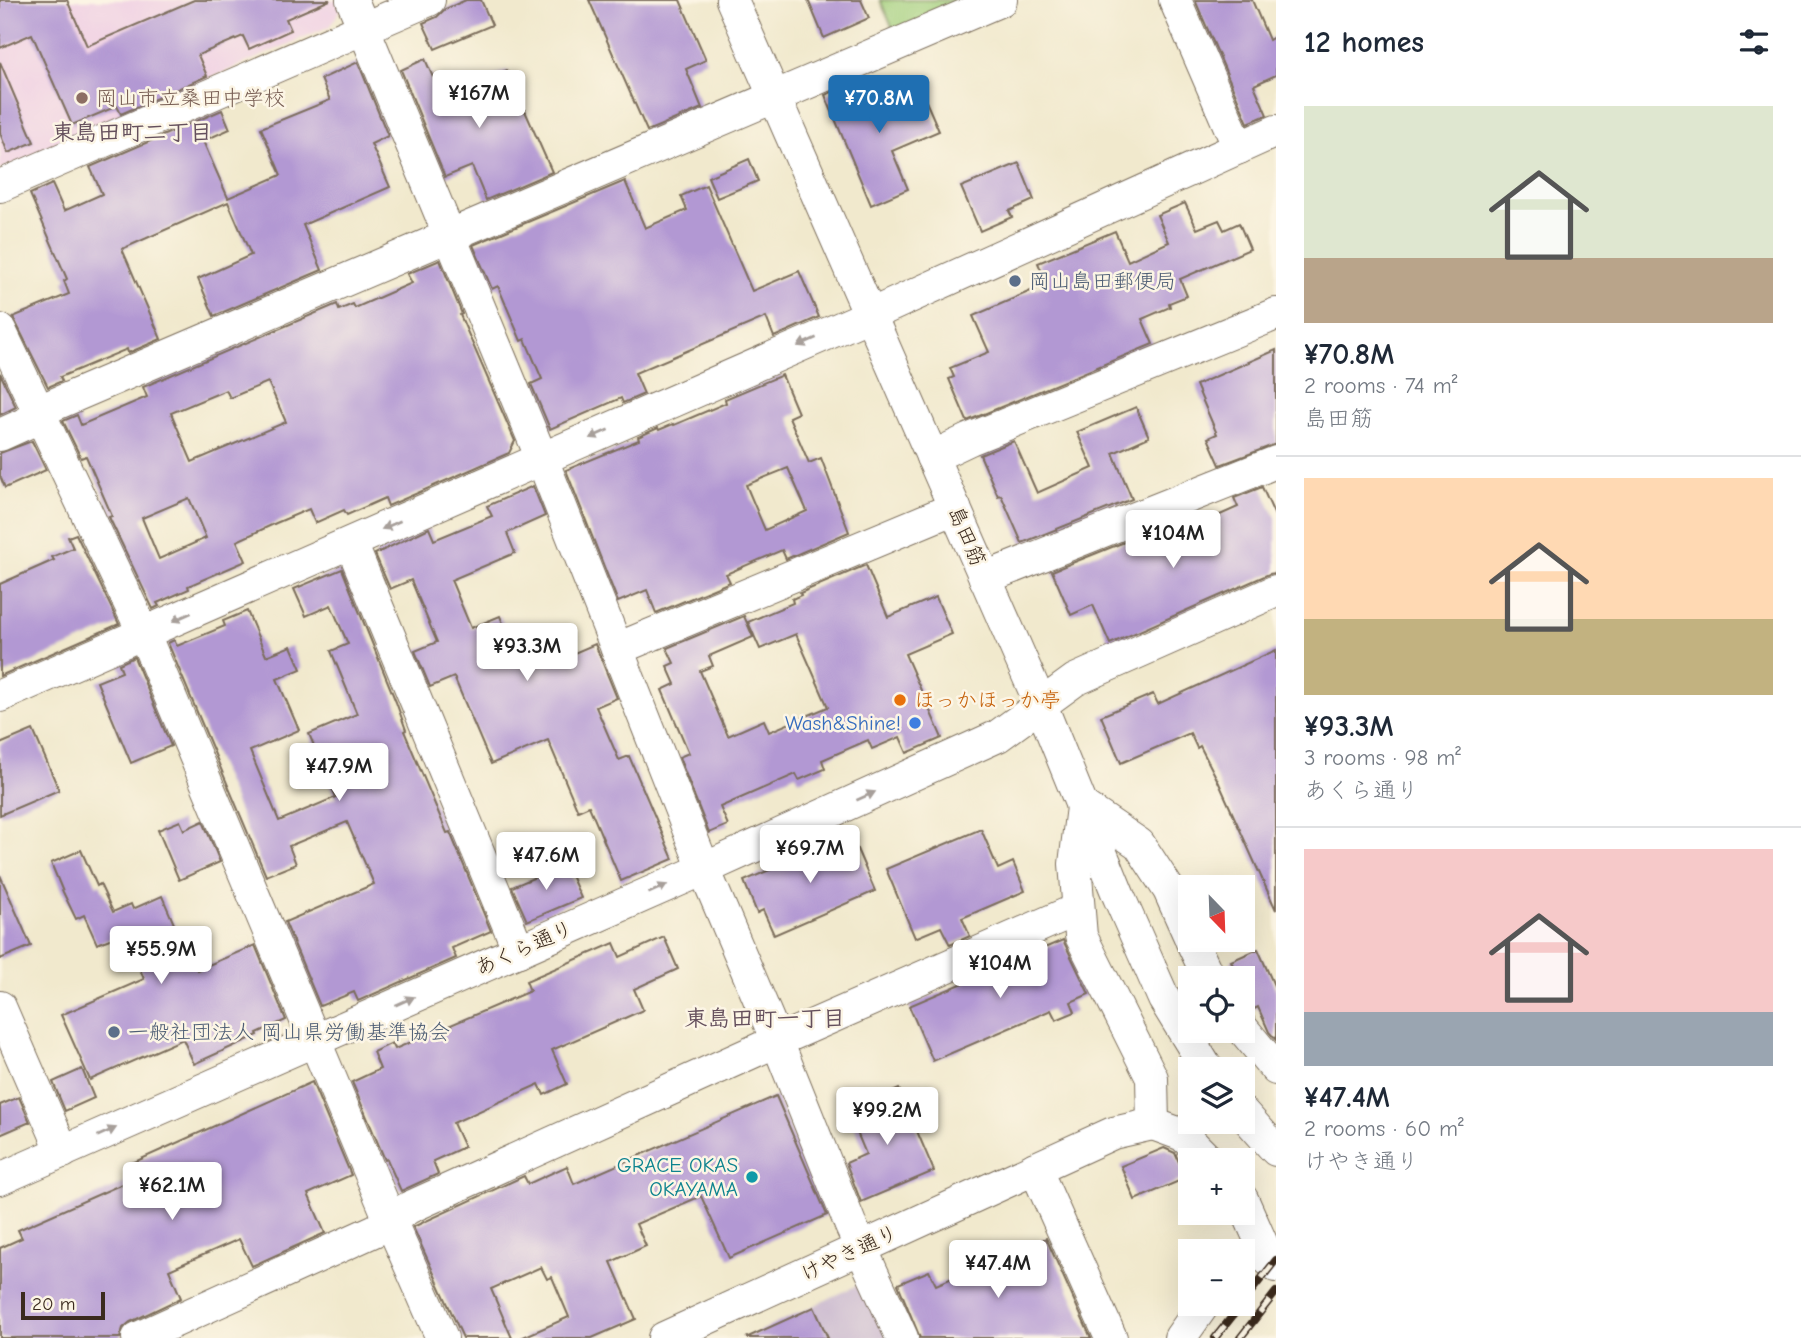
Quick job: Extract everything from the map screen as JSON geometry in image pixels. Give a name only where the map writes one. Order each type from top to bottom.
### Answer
[{"type":"street","points":[[0,186],[358,14],[429,0]]},
{"type":"street","name":"島田筋","points":[[732,0],[1041,705],[1164,999],[1200,1057]]},
{"type":"street","points":[[0,435],[31,421],[53,405],[1001,0]]},
{"type":"street","points":[[1175,0],[1238,148]]},
{"type":"street","points":[[358,14],[542,459],[704,869],[861,1247],[902,1338]]},
{"type":"street","points":[[0,696],[870,315],[1276,131]]},
{"type":"street","points":[[932,457],[1276,314]]},
{"type":"street","points":[[2,341],[41,413],[144,634],[442,1338]]},
{"type":"street","points":[[985,578],[1276,462]]},
{"type":"street","points":[[617,649],[955,508]]},
{"type":"street","points":[[351,543],[519,951]]},
{"type":"street","name":"あくら通り","points":[[0,1179],[704,869],[998,736],[1075,680],[1276,591]]},
{"type":"street","points":[[1178,910],[1169,890],[1139,844],[1083,806],[1075,864],[1081,936],[1152,1078],[1153,1124],[1183,1135],[1196,1148]]},
{"type":"street","points":[[138,1338],[376,1230],[408,1209],[777,1041],[1078,909]]},
{"type":"street","points":[[0,1007],[62,1152]]},
{"type":"street","points":[[1254,1043],[1276,1069]]},
{"type":"street","name":"けやき通り","points":[[664,1338],[1113,1133],[1153,1124]]},
{"type":"street","points":[[1255,1127],[1276,1150]]},
{"type":"street","points":[[1035,1168],[1111,1338]]},
{"type":"street","points":[[1251,1225],[1260,1254]]},
{"type":"street","points":[[1180,1338],[1196,1316]]},
{"type":"shaded area","name":"岡山市立桑田中学校","points":[[0,0],[341,0],[343,6],[330,26],[0,170]]},
{"type":"shaded area","points":[[864,1282],[889,1338],[746,1338]]},
{"type":"green space","points":[[880,0],[980,0],[896,36]]},
{"type":"building","points":[[0,0],[67,0],[87,46],[194,0],[330,0],[286,19],[291,30],[249,49],[243,36],[198,55],[207,76],[121,114],[117,106],[72,125],[32,34],[0,48]]},
{"type":"building","points":[[466,0],[481,0],[492,25],[435,49],[423,23]]},
{"type":"building","points":[[589,0],[680,0],[706,60],[686,69],[702,108],[647,131]]},
{"type":"building","points":[[808,0],[861,0],[869,18],[824,38]]},
{"type":"building","points":[[1195,0],[1252,0],[1269,40],[1276,36],[1276,75],[1254,85],[1267,115],[1248,123]]},
{"type":"building","points":[[425,59],[442,98],[507,70],[552,172],[486,200],[472,166],[445,177],[401,70]]},
{"type":"building","points":[[0,62],[34,142],[8,153],[0,133]]},
{"type":"building","points":[[358,62],[388,136],[371,144],[390,187],[303,225],[322,270],[214,316],[198,279],[251,255],[228,202],[122,249],[161,339],[128,353],[127,349],[60,377],[62,381],[48,387],[13,317],[69,294],[64,281],[67,279],[30,194],[52,184],[64,211],[102,194],[90,167],[222,110],[230,129],[203,141],[228,198],[281,175],[261,128],[330,100],[321,79]]},
{"type":"building","points":[[865,78],[878,111],[922,92],[939,131],[892,151],[908,189],[871,205],[825,95]]},
{"type":"building","points":[[749,159],[758,181],[717,198],[708,177]]},
{"type":"building","points":[[1019,163],[1034,200],[1009,211],[1012,217],[980,231],[961,187]]},
{"type":"building","points":[[625,181],[645,228],[687,210],[681,196],[706,185],[752,291],[799,271],[819,317],[774,337],[766,317],[635,373],[644,394],[623,403],[621,398],[550,429],[531,384],[542,379],[525,339],[521,341],[498,286],[492,289],[473,245]]},
{"type":"building","points":[[1185,203],[1197,229],[1219,220],[1224,230],[1239,223],[1250,249],[1180,279],[1187,296],[1142,319],[1153,344],[967,421],[949,379],[954,377],[950,368],[989,352],[973,316],[1047,284],[1038,263],[1115,231],[1128,261],[1169,242],[1157,215]]},
{"type":"building","points":[[440,260],[462,314],[460,315],[515,441],[509,453],[388,506],[385,498],[347,515],[344,510],[315,523],[309,509],[276,523],[237,541],[246,561],[188,586],[189,589],[157,603],[159,606],[153,609],[109,517],[112,516],[86,456],[81,458],[63,421],[77,415],[81,425],[147,397],[143,387],[337,304],[339,310],[353,304],[355,308],[412,283],[407,274]],"holes":[[[268,382],[286,422],[192,462],[171,413],[226,390],[230,398]],[[189,498],[206,538],[159,559],[142,518]]]},
{"type":"building","points":[[1276,350],[1276,444],[1220,465],[1208,438],[1217,434],[1196,385]]},
{"type":"building","points":[[0,373],[16,407],[0,415]]},
{"type":"building","points":[[782,375],[798,413],[789,417],[809,463],[821,458],[849,532],[786,559],[782,550],[726,574],[730,582],[656,613],[647,590],[618,602],[566,470],[639,440],[638,437],[658,428],[659,430],[674,425],[726,403],[725,399]],"holes":[[[788,468],[807,511],[765,530],[746,485]]]},
{"type":"building","points":[[1136,407],[1149,437],[1113,453],[1132,499],[1022,543],[980,455],[1014,441],[1037,493],[1093,468],[1077,432]]},
{"type":"building","points":[[32,441],[46,470],[5,488],[0,476],[0,453]]},
{"type":"building","points":[[533,486],[545,516],[507,533],[515,553],[451,580],[471,628],[500,616],[517,657],[550,643],[558,660],[595,644],[617,698],[596,707],[619,760],[629,756],[673,859],[621,881],[589,806],[578,811],[548,740],[491,764],[454,677],[430,687],[415,651],[437,642],[411,580],[390,589],[375,554],[429,528],[434,540],[492,516],[487,506]]},
{"type":"building","points":[[1262,487],[1276,518],[1276,573],[1110,644],[1093,605],[1071,615],[1052,571],[1147,533],[1155,551],[1205,528],[1202,523],[1238,507],[1234,498]]},
{"type":"building","points":[[76,534],[119,624],[0,676],[0,584],[54,560],[52,557],[73,548],[68,537]]},
{"type":"building","points":[[866,565],[888,617],[936,597],[952,634],[905,654],[942,738],[907,753],[900,737],[872,749],[868,740],[822,760],[825,769],[799,780],[796,774],[720,807],[728,825],[709,833],[679,757],[689,753],[662,690],[675,684],[667,666],[674,663],[667,648],[744,616],[753,637],[709,656],[713,666],[700,671],[728,736],[764,720],[769,732],[828,707],[796,634],[760,649],[748,622],[793,603],[792,599],[801,595],[800,593]]},
{"type":"building","points":[[342,569],[396,702],[406,730],[404,731],[491,931],[452,948],[456,958],[358,1001],[354,992],[320,1006],[285,922],[374,884],[347,822],[289,846],[296,864],[266,876],[168,643],[174,640],[177,646],[225,626],[223,621],[247,611],[266,656],[291,646],[301,669],[277,679],[299,730],[250,751],[279,821],[336,797],[309,734],[357,714],[331,651],[348,644],[331,605],[306,616],[294,589]]},
{"type":"building","points":[[1276,650],[1276,910],[1218,781],[1190,733],[1121,763],[1101,716],[1153,694],[1158,704]]},
{"type":"building","points":[[134,657],[171,746],[131,763],[97,682],[122,672],[119,664]]},
{"type":"building","points":[[33,730],[59,790],[0,815],[0,744]]},
{"type":"building","points":[[180,821],[184,830],[203,821],[220,862],[179,880],[158,830]]},
{"type":"building","points":[[981,829],[998,869],[1013,862],[1025,891],[962,918],[970,936],[950,945],[941,927],[915,938],[886,869]]},
{"type":"building","points":[[851,835],[875,891],[774,935],[763,910],[757,913],[744,881]]},
{"type":"building","points":[[81,850],[97,886],[100,884],[113,912],[131,904],[133,909],[162,896],[189,959],[191,958],[197,970],[255,945],[286,1020],[194,1064],[183,1039],[90,1080],[61,1015],[144,979],[125,933],[97,944],[84,915],[76,919],[51,863]]},
{"type":"building","points":[[566,864],[581,898],[527,921],[512,887]]},
{"type":"building","points":[[0,875],[31,946],[0,959]]},
{"type":"building","points":[[664,937],[678,969],[634,989],[643,1010],[552,1050],[567,1084],[544,1095],[539,1084],[453,1123],[464,1147],[433,1161],[438,1174],[401,1191],[352,1082],[380,1069],[373,1052],[392,1043],[395,1049],[530,991],[526,981],[614,943],[620,957]]},
{"type":"building","points":[[1063,940],[1089,994],[1071,1002],[1075,1012],[1056,1020],[1051,1010],[933,1061],[909,1006],[966,982],[965,979],[985,970],[986,973]]},
{"type":"building","points":[[1258,949],[1276,990],[1276,1040],[1269,1032],[1258,1007],[1255,1008],[1255,966],[1233,966],[1231,961]]},
{"type":"building","points":[[82,1069],[94,1098],[65,1111],[53,1082]]},
{"type":"building","points":[[312,1082],[351,1175],[308,1194],[325,1233],[252,1266],[239,1239],[169,1270],[181,1298],[130,1322],[123,1328],[120,1338],[0,1338],[0,1248],[22,1238],[18,1230],[136,1178],[130,1164]]},
{"type":"building","points":[[899,1089],[934,1171],[861,1202],[846,1163],[866,1154],[848,1111]]},
{"type":"building","points":[[776,1096],[827,1215],[729,1258],[701,1196],[636,1224],[646,1246],[611,1262],[636,1319],[592,1338],[521,1338],[569,1317],[552,1277],[547,1279],[541,1267],[491,1289],[512,1338],[463,1338],[413,1227],[524,1176],[528,1184],[567,1166],[574,1184]]},
{"type":"building","points":[[19,1097],[30,1122],[0,1135],[0,1105]]},
{"type":"building","points":[[1164,1148],[1175,1153],[1178,1160],[1178,1181],[1135,1200],[1121,1166]]},
{"type":"building","points":[[1046,1238],[1091,1338],[920,1338],[898,1284],[929,1271],[936,1285]]},
{"type":"building","points":[[814,1307],[828,1338],[746,1338]]},
{"type":"railway","points":[[1255,1287],[1276,1260]]},
{"type":"railway","points":[[1240,1338],[1276,1292]]},
{"type":"railway","points":[[1215,1338],[1232,1316]]},
{"type":"place","name":"岡山市立桑田中学校","points":[[82,98]]},
{"type":"place","name":"岡山島田郵便局","points":[[1015,281]]},
{"type":"place","name":"ほっかほっか亭","points":[[900,700]]},
{"type":"place","name":"Wash&Shine!","points":[[915,723]]},
{"type":"place","name":"一般社団法人 岡山県労働基準協会","points":[[114,1032]]},
{"type":"place","name":"GRACE OKAS OKAYAMA","points":[[752,1177]]},
{"type":"district","name":"東島田町二丁目","points":[[132,132]]},
{"type":"district","name":"東島田町一丁目","points":[[765,1018]]}]
